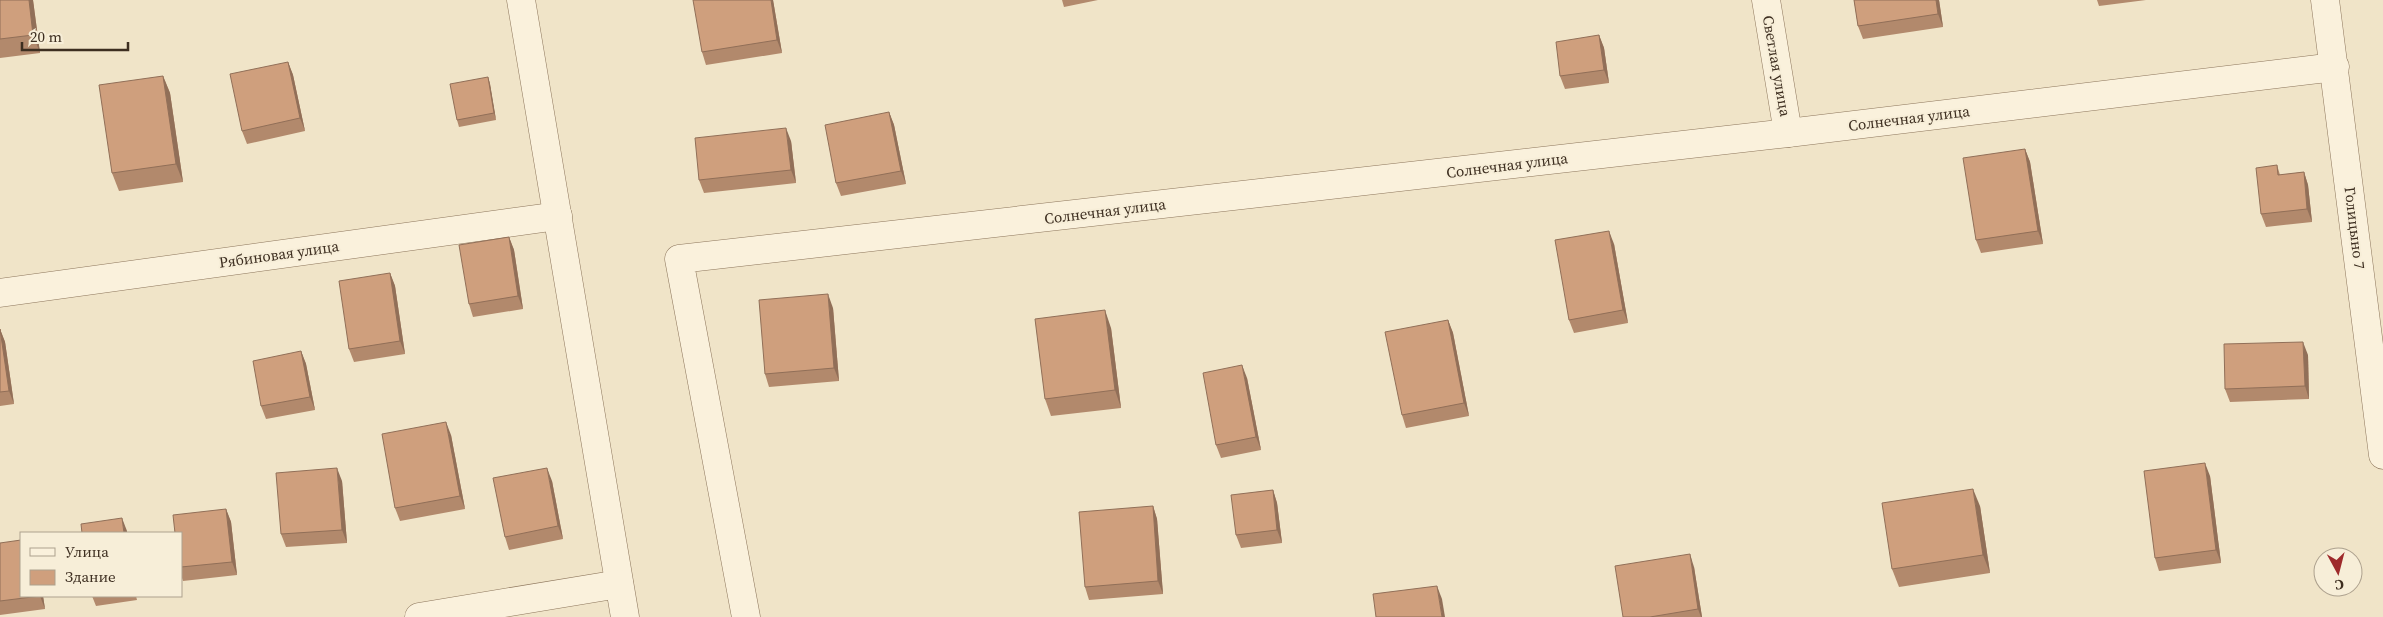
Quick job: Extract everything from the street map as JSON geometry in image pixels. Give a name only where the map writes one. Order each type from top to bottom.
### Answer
[{"type":"street","name":"Светлая улица","points":[[1766,0],[1788,132]]},
{"type":"street","name":"Голицыно 7","points":[[2325,0],[2383,455]]},
{"type":"street","points":[[527,1],[558,216],[625,617]]},
{"type":"street","name":"Солнечная улица","points":[[746,617],[679,259],[1788,132],[2335,67]]},
{"type":"street","name":"Рябиновая улица","points":[[0,293],[558,216]]},
{"type":"street","points":[[419,617],[619,584]]},
{"type":"building","points":[[0,0],[29,0],[33,35],[0,39]]},
{"type":"building","points":[[693,0],[771,0],[777,40],[702,52]]},
{"type":"building","points":[[1854,0],[1936,0],[1938,14],[1858,26]]},
{"type":"building","points":[[1599,35],[1604,70],[1560,76],[1556,42]]},
{"type":"building","points":[[288,62],[300,118],[242,131],[230,74]]},
{"type":"building","points":[[163,76],[176,164],[112,173],[99,85]]},
{"type":"building","points":[[488,77],[494,113],[457,120],[450,84]]},
{"type":"building","points":[[889,112],[901,171],[836,183],[825,125]]},
{"type":"building","points":[[786,128],[791,170],[699,180],[695,138]]},
{"type":"building","points":[[2025,149],[2038,231],[1976,240],[1963,158]]},
{"type":"building","points":[[2277,165],[2278,175],[2304,172],[2307,209],[2261,214],[2256,168]]},
{"type":"building","points":[[1609,231],[1623,310],[1569,320],[1555,240]]},
{"type":"building","points":[[509,237],[518,296],[469,304],[459,245]]},
{"type":"building","points":[[390,273],[400,341],[349,349],[339,281]]},
{"type":"building","points":[[828,294],[834,368],[765,374],[759,300]]},
{"type":"building","points":[[1105,310],[1115,390],[1045,399],[1035,319]]},
{"type":"building","points":[[1448,320],[1464,403],[1402,415],[1385,332]]},
{"type":"building","points":[[0,329],[9,391],[0,392]]},
{"type":"building","points":[[2303,342],[2305,386],[2225,389],[2224,344]]},
{"type":"building","points":[[301,351],[310,397],[261,406],[253,361]]},
{"type":"building","points":[[1242,365],[1256,437],[1216,445],[1203,373]]},
{"type":"building","points":[[446,422],[460,496],[395,508],[382,434]]},
{"type":"building","points":[[2205,463],[2216,550],[2155,558],[2144,471]]},
{"type":"building","points":[[337,468],[342,530],[281,534],[276,473]]},
{"type":"building","points":[[547,468],[558,526],[505,537],[493,478]]},
{"type":"building","points":[[1973,489],[1983,555],[1892,569],[1882,503]]},
{"type":"building","points":[[1273,490],[1277,530],[1236,535],[1231,495]]},
{"type":"building","points":[[1153,506],[1158,581],[1085,587],[1079,512]]},
{"type":"building","points":[[226,509],[232,562],[182,567],[182,532],[175,532],[173,515]]},
{"type":"building","points":[[122,518],[124,532],[82,532],[81,524]]},
{"type":"building","points":[[20,540],[20,597],[32,597],[0,601],[0,543]]},
{"type":"building","points":[[1690,554],[1698,609],[1650,617],[1623,617],[1615,566]]},
{"type":"building","points":[[1437,586],[1442,617],[1376,617],[1373,594]]}]
